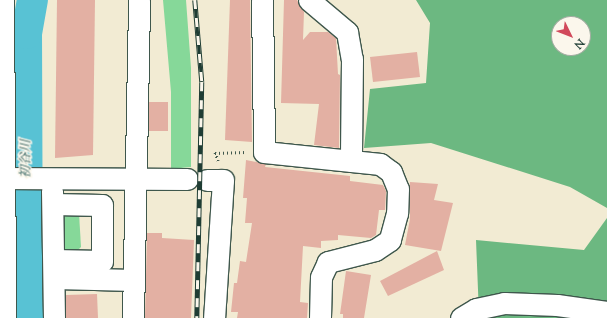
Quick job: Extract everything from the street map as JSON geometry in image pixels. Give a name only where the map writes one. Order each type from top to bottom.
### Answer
[{"type":"street","points":[[4,0],[2,56],[4,318]]},
{"type":"street","points":[[133,318],[134,179],[139,76],[138,0]]},
{"type":"street","points":[[262,0],[264,152],[380,164],[391,172],[398,189],[397,213],[390,240],[374,250],[328,262],[321,277],[320,318]]},
{"type":"street","points":[[309,0],[347,32],[352,60],[351,161]]},
{"type":"street","points":[[2,178],[206,180],[214,318]]},
{"type":"street","points":[[52,179],[54,318]]},
{"type":"street","points":[[53,204],[102,205],[102,261],[54,269]]},
{"type":"street","points":[[54,269],[133,280]]},
{"type":"street","points":[[461,318],[476,309],[504,303],[557,305],[607,312]]},
{"type":"path","points":[[206,180],[215,153],[264,152]]},
{"type":"green space","points":[[163,0],[186,0],[191,68],[191,167],[171,169],[171,92]]},
{"type":"green space","points":[[416,0],[607,0],[607,208],[570,187],[431,143],[364,148],[370,89],[426,83],[430,23]]},
{"type":"green space","points":[[79,213],[81,247],[77,251],[63,250],[62,214]]},
{"type":"green space","points":[[607,218],[607,318],[475,318],[479,315],[476,240],[584,250]]},
{"type":"building","points":[[57,0],[95,0],[93,155],[55,158]]},
{"type":"building","points":[[230,0],[250,0],[252,142],[225,140]]},
{"type":"building","points":[[284,0],[297,0],[304,12],[303,40],[310,32],[328,32],[336,38],[338,74],[340,75],[339,148],[314,145],[319,104],[281,103]]},
{"type":"building","points":[[417,52],[420,77],[373,82],[370,57]]},
{"type":"building","points":[[149,102],[168,102],[168,131],[149,131]]},
{"type":"building","points":[[246,160],[266,164],[265,167],[350,176],[350,181],[383,185],[386,191],[385,210],[379,210],[376,235],[371,238],[338,235],[338,240],[321,241],[321,248],[303,246],[300,302],[308,303],[307,318],[237,318],[238,312],[231,312],[234,283],[237,283],[240,261],[246,262],[252,223],[245,223],[247,198],[243,198]]},
{"type":"building","points":[[410,182],[438,184],[434,200],[453,203],[441,251],[405,245],[410,219]]},
{"type":"building","points":[[147,233],[162,233],[162,238],[194,240],[191,318],[145,318]]},
{"type":"building","points":[[437,251],[444,270],[388,296],[380,281]]},
{"type":"building","points":[[346,271],[371,275],[364,318],[343,318],[343,314],[340,314]]},
{"type":"building","points":[[97,294],[98,318],[66,318],[66,295]]},
{"type":"waterway","name":"初谷川","points":[[27,318],[26,33],[32,0]]},
{"type":"railway","points":[[195,0],[202,82],[197,318]]}]
